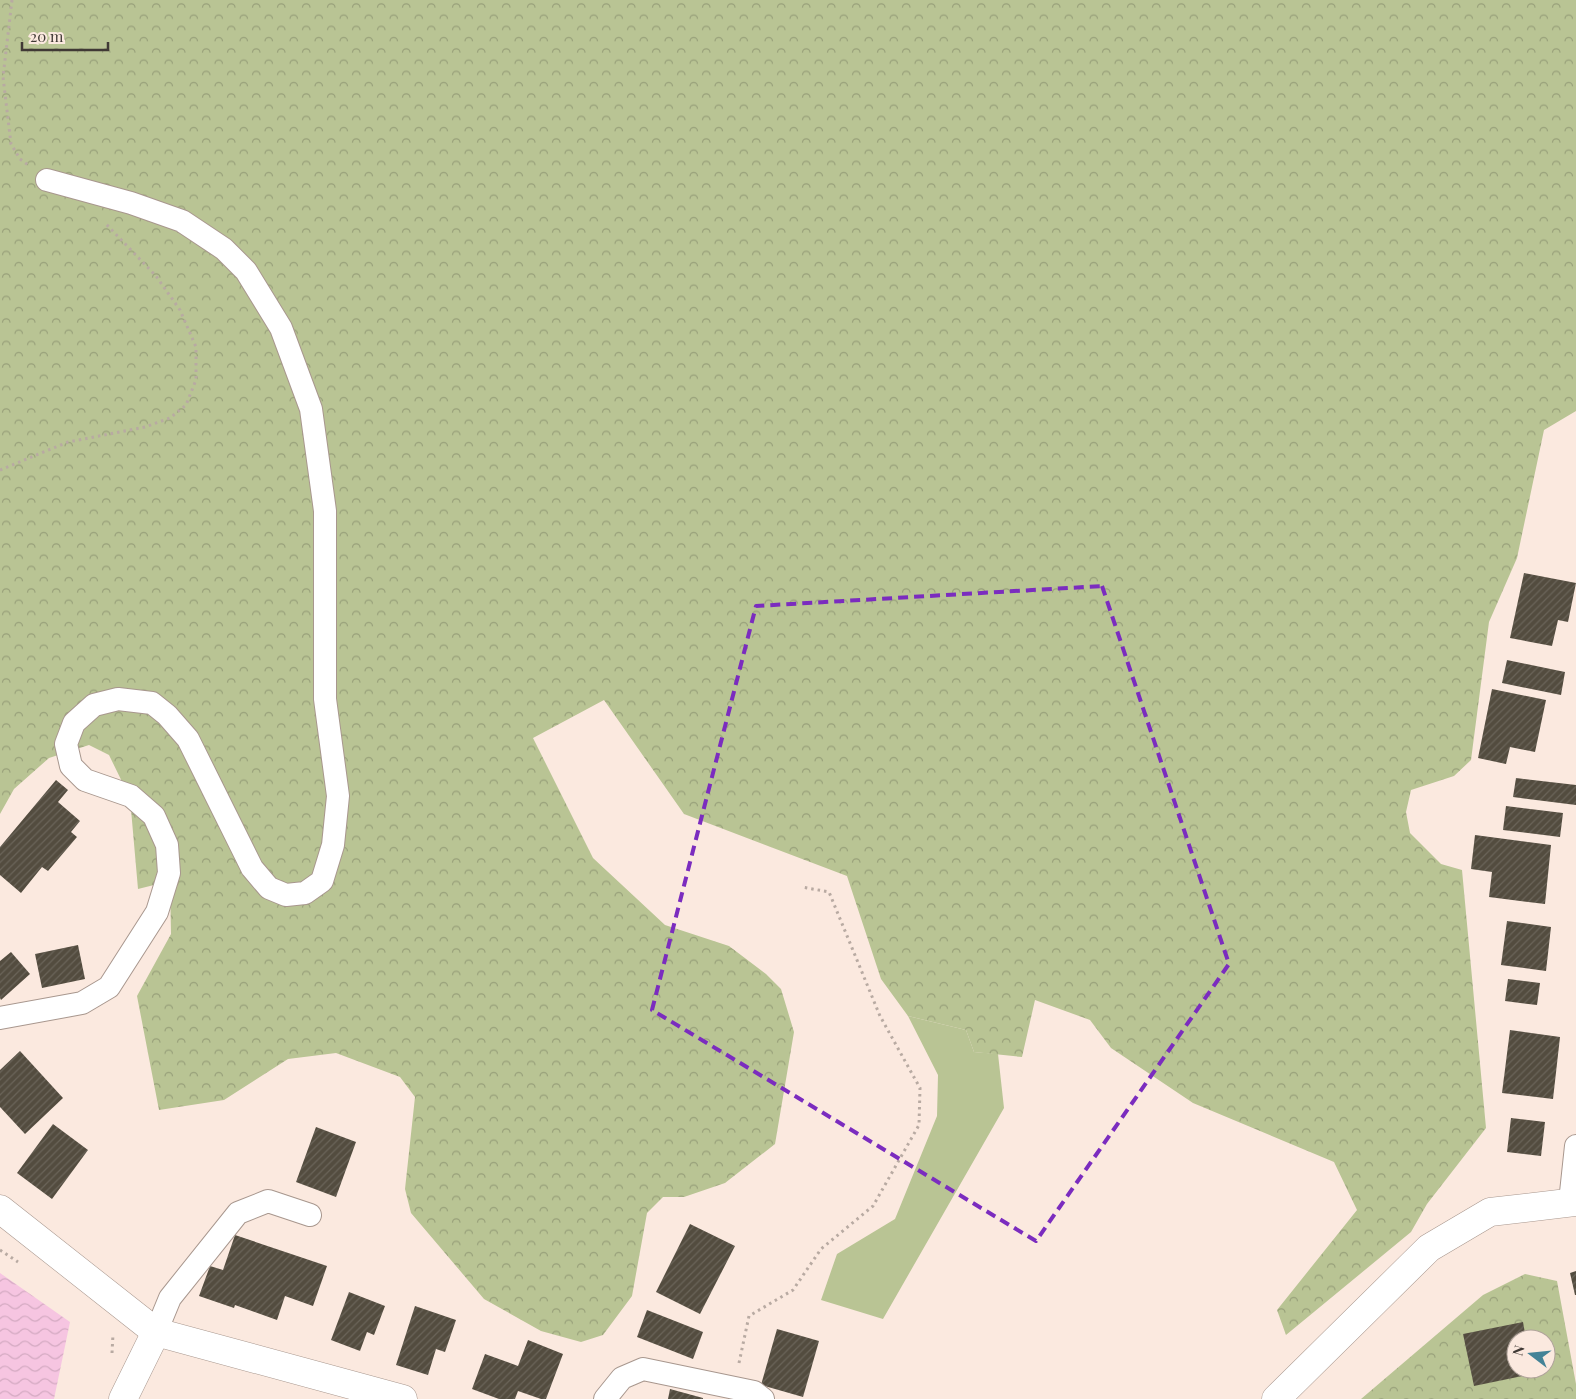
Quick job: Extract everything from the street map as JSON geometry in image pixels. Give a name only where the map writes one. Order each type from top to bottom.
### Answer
[{"type":"street","points":[[0,1018],[82,1003],[109,987],[156,912],[169,873],[167,845],[154,816],[131,796],[85,780],[72,766],[66,744],[74,722],[94,705],[118,699],[152,703],[167,715],[188,739],[252,868],[269,888],[286,895],[305,893],[322,880],[333,845],[338,796],[325,699],[325,510],[311,409],[281,328],[246,271],[224,250],[182,221],[47,180]]},
{"type":"street","points":[[1276,1399],[1429,1248],[1490,1212],[1573,1202],[1576,1146]]},
{"type":"street","points":[[124,1399],[170,1298],[238,1213],[268,1201],[310,1215]]},
{"type":"street","points":[[0,1209],[156,1332],[403,1399]]},
{"type":"street","points":[[605,1399],[622,1378],[644,1369],[754,1392],[763,1399]]},
{"type":"path","points":[[12,0],[4,77],[11,144],[20,159],[47,180]]},
{"type":"path","points":[[0,470],[68,442],[145,427],[170,418],[186,405],[196,380],[196,347],[180,310],[156,276],[108,225],[100,220]]},
{"type":"path","points":[[734,1388],[749,1316],[793,1290],[821,1249],[873,1206],[919,1125],[920,1088],[880,1016],[829,892],[802,887]]},
{"type":"path","points":[[0,1250],[24,1267]]},
{"type":"path","points":[[110,1359],[113,1351],[112,1328]]},
{"type":"highlighted area","points":[[1102,586],[1229,964],[1036,1241],[652,1010],[756,606]]},
{"type":"green space","points":[[0,0],[1576,0],[1576,411],[1544,430],[1517,558],[1489,622],[1471,760],[1454,776],[1411,790],[1406,812],[1410,833],[1441,864],[1462,870],[1486,1128],[1427,1204],[1411,1232],[1286,1335],[1277,1310],[1357,1210],[1334,1162],[1193,1103],[1111,1048],[1090,1020],[1035,1000],[1022,1057],[974,1052],[966,1030],[908,1016],[881,979],[847,876],[684,814],[604,700],[533,738],[593,858],[665,925],[729,946],[766,974],[781,989],[794,1032],[775,1144],[725,1183],[684,1197],[663,1197],[647,1213],[632,1296],[603,1335],[581,1342],[541,1331],[484,1299],[411,1213],[405,1189],[415,1097],[400,1077],[336,1053],[288,1059],[224,1100],[159,1110],[137,996],[171,934],[170,881],[138,889],[130,798],[109,755],[89,745],[49,758],[14,789],[0,814]]},
{"type":"green space","points":[[908,1016],[966,1030],[974,1052],[998,1054],[1004,1108],[883,1319],[821,1300],[837,1254],[895,1219],[937,1116],[938,1075]]},
{"type":"green space","points":[[1525,1274],[1557,1281],[1576,1384],[1576,1399],[1361,1399],[1483,1295]]},
{"type":"water","points":[[0,1273],[70,1322],[54,1399],[0,1399]]},
{"type":"building","points":[[1524,573],[1576,583],[1568,622],[1558,620],[1552,646],[1510,638]]},
{"type":"building","points":[[1507,660],[1565,672],[1561,695],[1502,683]]},
{"type":"building","points":[[1492,689],[1546,700],[1535,752],[1510,747],[1506,764],[1478,758]]},
{"type":"building","points":[[1516,778],[1576,785],[1576,805],[1513,797]]},
{"type":"building","points":[[56,780],[68,790],[58,802],[80,821],[71,832],[77,837],[48,871],[42,867],[21,893],[0,875],[0,847]]},
{"type":"building","points":[[1506,806],[1563,813],[1560,837],[1503,830]]},
{"type":"building","points":[[1475,835],[1551,845],[1545,904],[1489,897],[1492,872],[1471,869]]},
{"type":"building","points":[[1507,921],[1551,927],[1546,971],[1501,965]]},
{"type":"building","points":[[78,945],[85,979],[42,988],[35,954]]},
{"type":"building","points":[[11,952],[30,974],[1,1000],[0,961]]},
{"type":"building","points":[[1508,979],[1540,983],[1537,1005],[1505,1001]]},
{"type":"building","points":[[1510,1030],[1560,1037],[1553,1099],[1502,1093]]},
{"type":"building","points":[[20,1051],[63,1098],[25,1134],[0,1107],[0,1070]]},
{"type":"building","points":[[1511,1118],[1545,1122],[1541,1156],[1507,1152]]},
{"type":"building","points":[[53,1124],[88,1150],[52,1199],[17,1173]]},
{"type":"building","points":[[316,1127],[356,1142],[336,1197],[296,1182]]},
{"type":"building","points":[[690,1224],[735,1246],[700,1314],[656,1292]]},
{"type":"building","points":[[235,1235],[327,1266],[313,1306],[285,1296],[277,1320],[235,1305],[234,1308],[199,1296],[210,1266],[223,1270]]},
{"type":"building","points":[[1576,1271],[1576,1295],[1575,1295],[1570,1273]]},
{"type":"building","points":[[349,1292],[385,1306],[374,1335],[367,1332],[360,1351],[331,1340]]},
{"type":"building","points":[[415,1306],[456,1320],[445,1352],[436,1349],[428,1375],[396,1365]]},
{"type":"building","points":[[647,1310],[703,1332],[693,1359],[637,1337]]},
{"type":"building","points":[[1523,1322],[1524,1329],[1506,1329],[1506,1379],[1508,1379],[1474,1386],[1463,1334]]},
{"type":"building","points":[[777,1329],[819,1341],[803,1397],[761,1385]]},
{"type":"building","points":[[528,1340],[563,1354],[546,1399],[518,1391],[515,1399],[499,1399],[472,1389],[485,1354],[518,1366]]},
{"type":"building","points":[[670,1389],[703,1398],[703,1399],[668,1399]]}]
